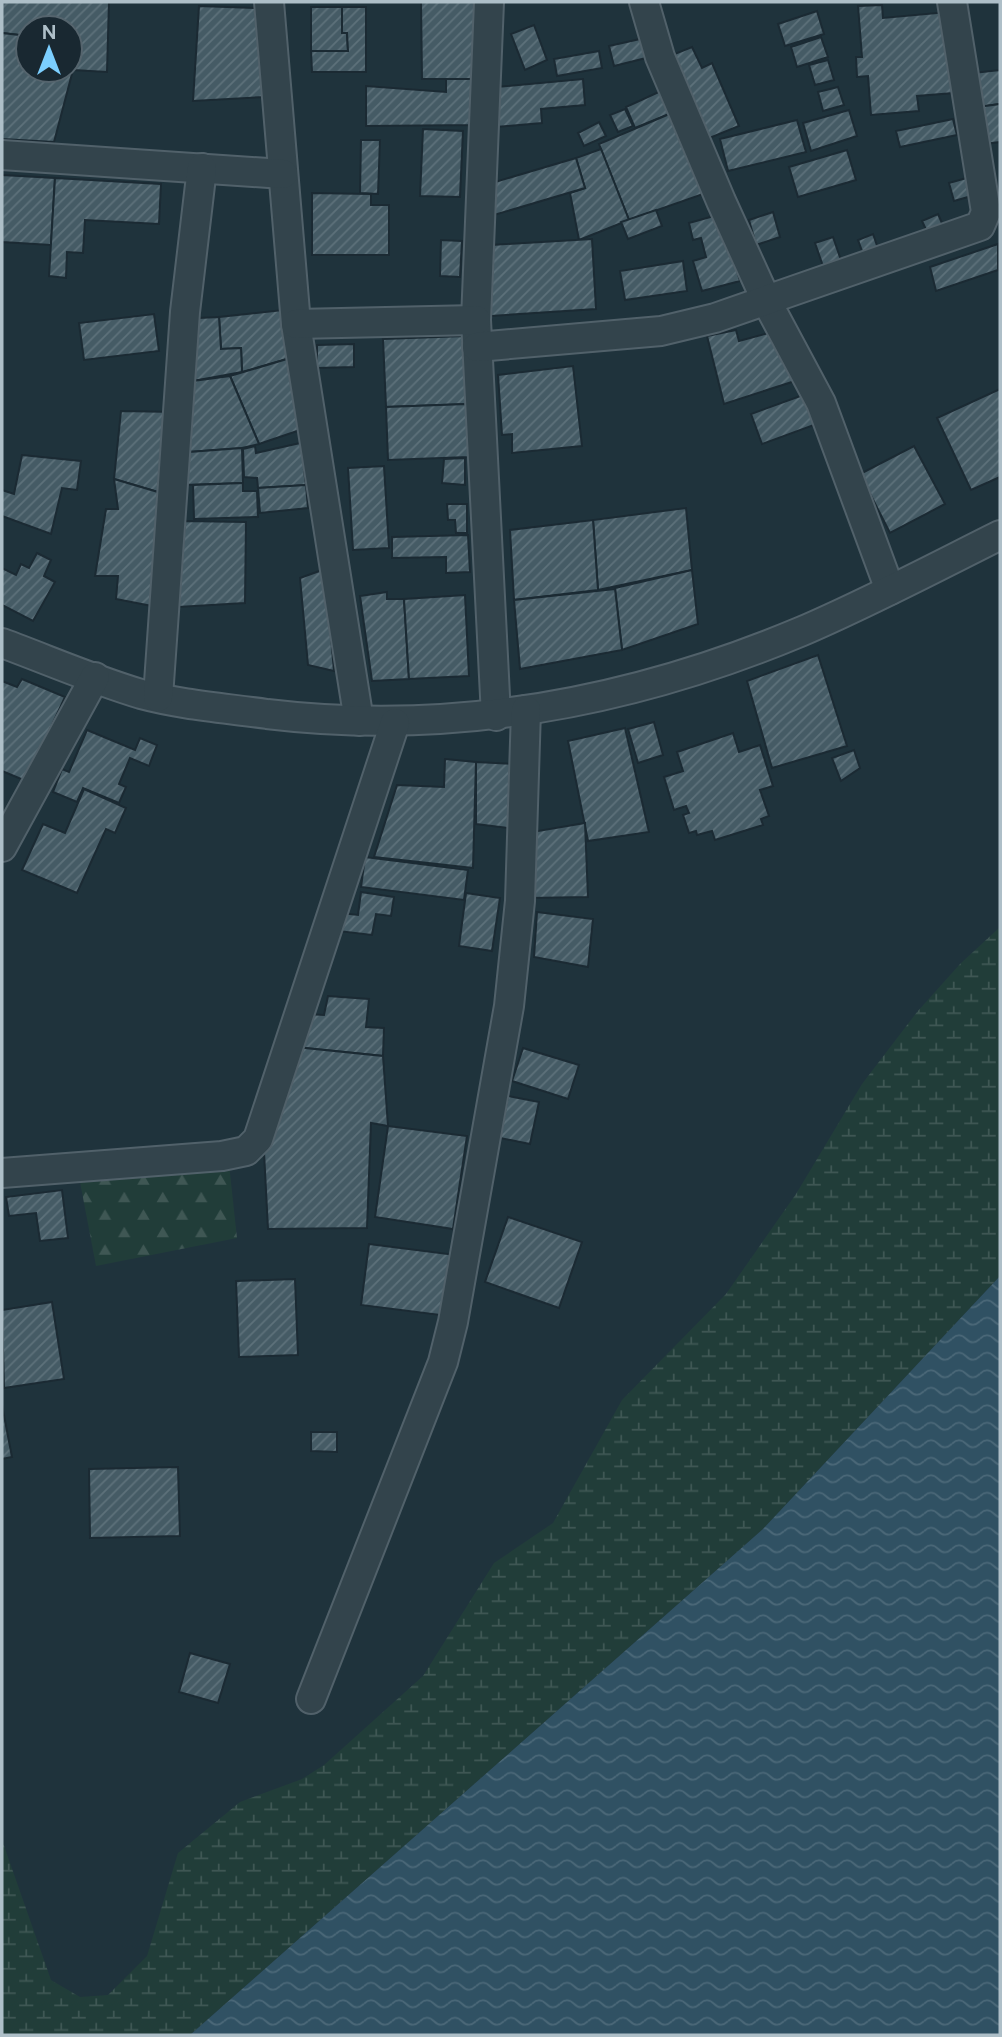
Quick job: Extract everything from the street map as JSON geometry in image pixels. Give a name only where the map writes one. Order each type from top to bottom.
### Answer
[{"type":"street","points":[[269,2],[296,324],[359,721]]},
{"type":"street","points":[[489,2],[476,334],[496,716]]},
{"type":"street","points":[[644,2],[660,57],[767,302],[821,403],[890,590]]},
{"type":"street","points":[[296,324],[476,334],[661,331],[767,302],[979,226],[986,212],[990,175],[952,2]]},
{"type":"street","points":[[2,155],[283,174]]},
{"type":"street","points":[[158,697],[185,312],[202,169]]},
{"type":"street","points":[[2,643],[158,697],[277,715],[395,723],[496,716],[657,682],[721,662],[800,632],[1000,535]]},
{"type":"street","points":[[2,847],[95,677]]},
{"type":"street","points":[[311,1699],[443,1362],[453,1322],[510,993],[520,901],[526,710]]},
{"type":"street","points":[[2,1173],[222,1156],[246,1151],[258,1139],[395,723]]},
{"type":"green space","points":[[1000,927],[1000,1276],[763,1529],[190,2035],[2,2035],[2,1840],[51,1980],[80,1997],[108,1995],[147,1956],[178,1853],[240,1802],[302,1779],[324,1765],[423,1676],[494,1563],[553,1523],[622,1400],[726,1294],[796,1194],[862,1084],[917,1012],[960,964]]},
{"type":"green space","points":[[229,1164],[237,1238],[96,1266],[80,1182]]},
{"type":"water","points":[[1000,1276],[1000,2035],[190,2035],[763,1529]]},
{"type":"building","points":[[2,2],[109,2],[107,72],[84,71],[84,14],[14,14],[14,34],[2,33]]},
{"type":"building","points":[[421,2],[476,2],[475,79],[422,79]]},
{"type":"building","points":[[882,5],[883,18],[948,12],[954,93],[917,96],[919,111],[871,115],[868,76],[857,77],[856,57],[862,57],[858,6]]},
{"type":"building","points":[[199,6],[255,8],[264,97],[193,101]]},
{"type":"building","points":[[311,7],[342,7],[342,33],[347,33],[348,51],[311,51]]},
{"type":"building","points":[[342,7],[366,7],[366,72],[312,72],[311,51],[348,51],[347,33],[342,33]]},
{"type":"building","points":[[817,11],[824,34],[785,46],[778,24]]},
{"type":"building","points":[[534,25],[547,60],[525,70],[511,34]]},
{"type":"building","points":[[2,33],[14,34],[14,84],[69,84],[54,142],[2,139]]},
{"type":"building","points":[[649,37],[654,56],[614,66],[609,46]]},
{"type":"building","points":[[821,37],[828,57],[797,67],[791,47]]},
{"type":"building","points":[[692,47],[702,68],[712,63],[739,126],[707,139],[672,55]]},
{"type":"building","points":[[599,51],[602,68],[557,76],[554,59]]},
{"type":"building","points":[[828,60],[834,80],[815,85],[809,65]]},
{"type":"building","points":[[1000,70],[1000,104],[978,107],[973,73]]},
{"type":"building","points":[[446,79],[475,79],[476,125],[366,126],[366,86],[446,92]]},
{"type":"building","points":[[583,79],[585,105],[541,109],[542,123],[496,127],[497,87]]},
{"type":"building","points":[[838,87],[844,105],[823,111],[818,92]]},
{"type":"building","points":[[663,90],[674,112],[635,128],[626,107]]},
{"type":"building","points":[[1000,104],[1000,142],[984,144],[978,107]]},
{"type":"building","points":[[625,109],[633,126],[618,132],[610,115]]},
{"type":"building","points":[[849,110],[857,136],[811,151],[803,123]]},
{"type":"building","points":[[674,112],[706,193],[629,220],[599,144]]},
{"type":"building","points":[[953,119],[957,135],[900,147],[896,131]]},
{"type":"building","points":[[797,120],[806,152],[728,171],[720,139]]},
{"type":"building","points":[[599,122],[606,136],[584,146],[578,133]]},
{"type":"building","points":[[423,129],[463,131],[460,197],[420,196]]},
{"type":"building","points":[[361,140],[380,140],[378,194],[360,193]]},
{"type":"building","points":[[601,149],[629,220],[579,240],[570,193],[585,188],[576,158]]},
{"type":"building","points":[[847,150],[856,180],[798,197],[789,167]]},
{"type":"building","points":[[576,158],[585,188],[494,215],[495,182]]},
{"type":"building","points":[[2,175],[55,178],[51,245],[2,242]]},
{"type":"building","points":[[970,177],[975,195],[954,201],[949,183]]},
{"type":"building","points":[[55,178],[161,184],[159,224],[85,220],[83,253],[67,252],[66,278],[49,276]]},
{"type":"building","points":[[312,193],[371,194],[371,205],[389,205],[389,255],[312,255]]},
{"type":"building","points":[[656,210],[662,226],[628,239],[621,222]]},
{"type":"building","points":[[773,212],[780,237],[756,245],[749,220]]},
{"type":"building","points":[[721,214],[740,281],[702,291],[693,261],[706,257],[701,238],[693,240],[689,223]]},
{"type":"building","points":[[938,214],[945,230],[929,236],[922,221]]},
{"type":"building","points":[[873,234],[881,257],[866,262],[858,240]]},
{"type":"building","points":[[833,237],[843,266],[825,272],[815,243]]},
{"type":"building","points":[[592,239],[596,309],[491,316],[491,245]]},
{"type":"building","points":[[441,240],[462,241],[460,277],[440,276]]},
{"type":"building","points":[[998,244],[998,270],[936,291],[930,267]]},
{"type":"building","points":[[683,261],[687,291],[625,300],[620,271]]},
{"type":"building","points":[[283,310],[287,359],[242,372],[241,348],[221,349],[219,317]]},
{"type":"building","points":[[154,314],[159,351],[84,360],[79,323]]},
{"type":"building","points":[[219,317],[221,349],[241,348],[242,372],[193,381],[198,318]]},
{"type":"building","points":[[736,330],[739,341],[780,330],[798,380],[724,404],[707,336]]},
{"type":"building","points":[[464,336],[467,404],[386,407],[383,339]]},
{"type":"building","points":[[354,344],[354,367],[317,368],[317,345]]},
{"type":"building","points":[[287,359],[306,428],[259,444],[230,376]]},
{"type":"building","points":[[573,366],[582,446],[512,453],[512,434],[502,435],[498,375]]},
{"type":"building","points":[[230,376],[259,444],[189,452],[193,381]]},
{"type":"building","points":[[1000,389],[1000,477],[971,490],[937,418]]},
{"type":"building","points":[[803,395],[814,425],[762,444],[751,414]]},
{"type":"building","points":[[467,404],[469,457],[388,460],[386,407]]},
{"type":"building","points":[[121,411],[177,412],[168,495],[114,479]]},
{"type":"building","points":[[309,441],[315,469],[304,470],[306,485],[258,488],[257,478],[244,477],[243,449],[255,446],[256,453]]},
{"type":"building","points":[[914,446],[945,504],[890,533],[860,474]]},
{"type":"building","points":[[242,448],[243,483],[184,485],[189,452]]},
{"type":"building","points":[[22,455],[81,461],[77,490],[62,488],[51,534],[2,516],[2,490],[14,494]]},
{"type":"building","points":[[465,458],[465,485],[442,483],[444,459]]},
{"type":"building","points":[[384,466],[389,548],[353,550],[348,468]]},
{"type":"building","points":[[114,479],[168,495],[157,607],[116,599],[118,576],[95,576],[106,509],[118,509]]},
{"type":"building","points":[[243,483],[243,491],[257,491],[258,517],[194,519],[193,485]]},
{"type":"building","points":[[306,485],[308,508],[260,513],[258,488]]},
{"type":"building","points":[[447,504],[467,504],[467,533],[456,533],[455,520],[448,520]]},
{"type":"building","points":[[686,508],[692,570],[598,590],[593,520]]},
{"type":"building","points":[[593,520],[598,590],[514,600],[510,530]]},
{"type":"building","points":[[185,521],[246,522],[245,603],[178,607]]},
{"type":"building","points":[[468,535],[470,572],[446,573],[446,557],[392,558],[392,537]]},
{"type":"building","points":[[37,553],[51,560],[44,576],[55,582],[33,621],[2,605],[2,568],[16,575],[21,564],[29,568]]},
{"type":"building","points":[[325,569],[334,671],[308,665],[300,578]]},
{"type":"building","points":[[692,570],[698,624],[622,650],[615,588]]},
{"type":"building","points":[[615,589],[622,650],[520,669],[514,600]]},
{"type":"building","points":[[387,592],[387,599],[404,599],[409,679],[372,681],[360,596]]},
{"type":"building","points":[[465,595],[469,676],[409,679],[404,599]]},
{"type":"building","points":[[818,655],[847,746],[772,768],[747,681]]},
{"type":"building","points":[[22,679],[65,697],[26,781],[2,771],[2,681],[17,687]]},
{"type":"building","points":[[654,722],[663,755],[638,763],[628,729]]},
{"type":"building","points":[[625,728],[649,832],[588,841],[568,741]]},
{"type":"building","points":[[87,730],[135,750],[140,738],[157,745],[149,766],[130,758],[119,784],[126,787],[119,803],[83,788],[77,802],[53,792],[62,769],[69,772]]},
{"type":"building","points":[[733,733],[739,752],[760,745],[773,786],[760,790],[769,816],[761,819],[763,825],[715,840],[712,831],[697,835],[696,831],[689,833],[683,815],[689,813],[686,806],[674,810],[664,777],[683,771],[677,752]]},
{"type":"building","points":[[854,750],[860,768],[841,781],[832,758]]},
{"type":"building","points":[[445,759],[476,762],[473,868],[374,857],[397,785],[444,787]]},
{"type":"building","points":[[476,762],[514,764],[508,828],[476,824]]},
{"type":"building","points":[[84,789],[126,808],[115,833],[106,829],[77,893],[22,870],[43,824],[65,833]]},
{"type":"building","points":[[585,823],[588,897],[529,898],[532,832]]},
{"type":"building","points":[[365,857],[468,870],[464,900],[361,887]]},
{"type":"building","points":[[361,892],[394,897],[391,916],[376,914],[372,935],[338,931],[341,913],[358,915]]},
{"type":"building","points":[[466,893],[500,898],[492,951],[459,946]]},
{"type":"building","points":[[537,912],[593,919],[588,967],[534,957]]},
{"type":"building","points":[[328,996],[369,999],[366,1027],[384,1028],[383,1056],[295,1047],[307,1014],[324,1015]]},
{"type":"building","points":[[295,1047],[383,1056],[388,1126],[371,1123],[367,1228],[268,1229],[264,1152]]},
{"type":"building","points":[[523,1048],[579,1065],[568,1099],[512,1081]]},
{"type":"building","points":[[508,1096],[539,1102],[530,1144],[500,1138]]},
{"type":"building","points":[[388,1126],[467,1136],[453,1229],[375,1217]]},
{"type":"building","points":[[62,1190],[68,1238],[40,1241],[36,1213],[9,1216],[6,1197]]},
{"type":"building","points":[[508,1217],[582,1242],[559,1308],[485,1282]]},
{"type":"building","points":[[369,1244],[456,1255],[448,1316],[361,1305]]},
{"type":"building","points":[[295,1279],[298,1355],[239,1357],[236,1281]]},
{"type":"building","points":[[52,1302],[64,1379],[4,1388],[2,1310]]},
{"type":"building","points":[[2,1405],[12,1457],[2,1459]]},
{"type":"building","points":[[311,1432],[337,1432],[337,1452],[311,1451]]},
{"type":"building","points":[[178,1467],[180,1536],[90,1538],[89,1469]]},
{"type":"building","points":[[190,1653],[230,1664],[218,1703],[179,1692]]}]
